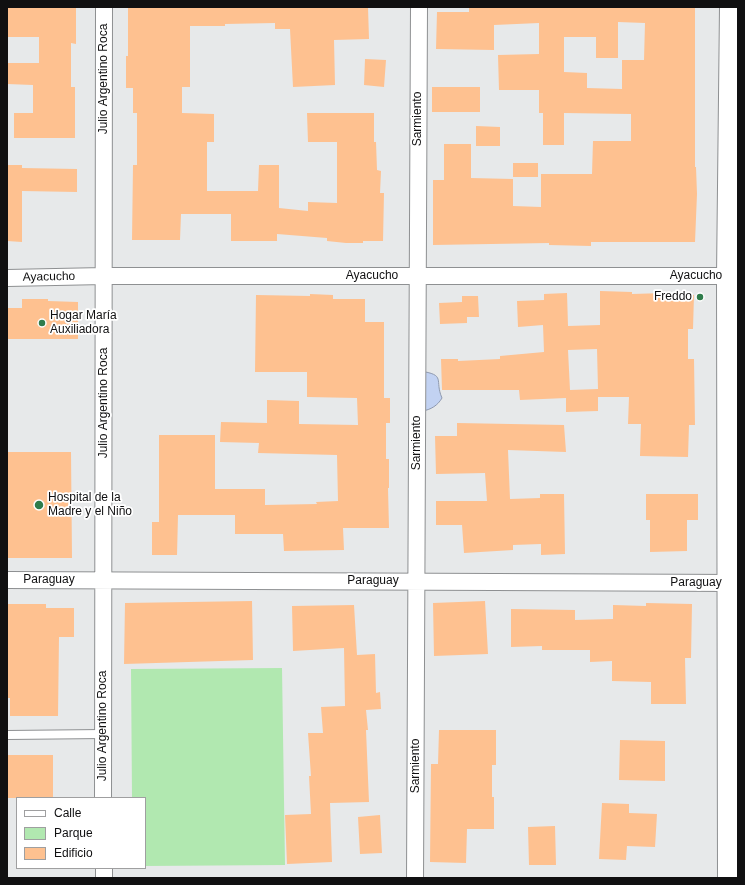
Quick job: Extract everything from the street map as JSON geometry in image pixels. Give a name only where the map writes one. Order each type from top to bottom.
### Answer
[{"type":"main road","points":[[729,878],[733,583],[731,7]]},
{"type":"street","name":"Julio Argentino Roca","points":[[103,797],[104,7]]},
{"type":"street","name":"Sarmiento","points":[[415,878],[419,7]]},
{"type":"street","name":"Ayacucho","points":[[7,278],[104,276],[733,276]]},
{"type":"street","name":"Paraguay","points":[[7,580],[733,583]]},
{"type":"lane","points":[[7,735],[103,734]]},
{"type":"green space","points":[[282,668],[285,865],[146,866],[146,797],[132,797],[131,669]]},
{"type":"water","points":[[420,371],[434,374],[437,377],[442,398],[434,407],[422,411]]},
{"type":"building","points":[[7,7],[76,7],[76,44],[71,43],[71,87],[75,87],[75,138],[14,138],[14,113],[33,113],[33,85],[7,84],[7,63],[39,63],[39,37],[7,37]]},
{"type":"building","points":[[128,7],[368,7],[369,39],[334,40],[335,85],[293,87],[290,29],[275,29],[275,23],[225,24],[225,26],[190,26],[190,87],[182,87],[182,113],[214,114],[214,142],[207,142],[207,191],[258,191],[259,165],[279,165],[279,208],[308,211],[308,202],[337,203],[337,142],[308,142],[307,113],[374,113],[374,142],[376,142],[377,170],[381,171],[380,193],[384,193],[383,241],[346,243],[327,241],[327,238],[277,234],[277,241],[231,241],[231,214],[181,214],[180,240],[132,240],[133,165],[137,165],[137,113],[133,113],[133,88],[126,88],[126,56],[128,56]]},
{"type":"building","points":[[469,7],[695,7],[695,167],[697,194],[695,242],[591,242],[591,246],[549,245],[549,243],[433,245],[433,180],[444,180],[444,144],[471,144],[471,178],[513,179],[513,206],[541,207],[541,174],[592,174],[593,141],[631,141],[631,114],[564,113],[564,145],[543,145],[543,113],[539,113],[539,90],[499,90],[498,55],[539,54],[539,23],[494,25],[494,50],[436,49],[437,12],[469,12]],"holes":[[[618,22],[645,23],[644,60],[622,60],[622,89],[587,88],[587,73],[564,72],[564,37],[596,37],[596,58],[618,58]]]},
{"type":"building","points":[[365,59],[386,60],[384,87],[364,85]]},
{"type":"building","points":[[432,87],[480,87],[480,112],[432,112]]},
{"type":"building","points":[[476,126],[500,127],[500,146],[476,146]]},
{"type":"building","points":[[513,163],[538,163],[538,177],[513,177]]},
{"type":"building","points":[[7,165],[22,165],[22,168],[77,169],[77,192],[22,191],[22,242],[7,241]]},
{"type":"building","points":[[600,291],[632,292],[632,294],[665,293],[694,295],[693,329],[688,329],[688,359],[694,359],[695,425],[689,425],[688,457],[640,456],[641,424],[628,424],[629,397],[598,397],[598,411],[566,412],[566,398],[520,400],[519,390],[442,390],[441,359],[458,359],[458,361],[500,359],[500,356],[544,352],[543,325],[518,327],[517,301],[544,300],[544,294],[567,293],[568,326],[600,325]],"holes":[[[597,349],[598,389],[570,390],[568,350]]]},
{"type":"building","points":[[310,294],[333,295],[333,299],[365,299],[365,322],[384,322],[384,398],[390,398],[390,423],[386,423],[386,459],[389,459],[389,528],[343,528],[344,550],[284,551],[283,534],[235,534],[235,515],[178,515],[177,555],[152,555],[152,522],[159,522],[159,435],[215,435],[215,489],[265,489],[265,505],[317,504],[316,502],[338,501],[337,455],[258,453],[259,443],[220,442],[221,422],[267,423],[267,400],[299,401],[299,424],[358,425],[357,398],[307,397],[307,372],[255,372],[256,295],[310,296]]},
{"type":"building","points":[[462,296],[478,296],[479,317],[467,317],[467,323],[440,324],[439,303],[462,302]]},
{"type":"building","name":"Hogar María Auxiliadora","points":[[22,299],[48,299],[48,301],[78,302],[78,339],[7,339],[7,308],[22,308]]},
{"type":"building","points":[[457,423],[564,425],[566,452],[508,450],[510,499],[540,498],[540,494],[564,494],[565,554],[541,555],[541,544],[513,545],[513,550],[464,553],[462,525],[436,525],[436,501],[487,501],[485,473],[436,474],[435,436],[457,436]]},
{"type":"building","name":"Hospital de la Madre y el Niño","points":[[7,452],[71,452],[72,558],[7,558]]},
{"type":"building","points":[[646,494],[698,494],[698,520],[687,520],[687,551],[650,552],[650,520],[646,520]]},
{"type":"building","points":[[252,601],[253,660],[124,664],[125,603]]},
{"type":"building","points":[[485,601],[488,654],[434,656],[433,603]]},
{"type":"building","points":[[646,603],[692,604],[691,658],[685,658],[686,704],[651,704],[651,682],[612,681],[612,661],[590,662],[590,650],[542,650],[542,646],[511,647],[511,609],[575,610],[575,620],[613,619],[613,605],[646,606]]},
{"type":"building","points":[[7,604],[46,604],[46,608],[74,608],[74,637],[59,637],[58,716],[10,716],[10,698],[7,698]]},
{"type":"building","points":[[354,605],[357,655],[375,654],[376,693],[380,692],[381,709],[366,710],[368,730],[366,730],[369,802],[330,803],[332,862],[287,864],[285,815],[311,814],[309,776],[311,776],[308,733],[323,733],[321,707],[345,706],[344,648],[293,651],[292,606]]},
{"type":"building","points":[[439,730],[496,730],[496,765],[492,765],[494,829],[467,829],[466,863],[430,862],[431,764],[438,764]]},
{"type":"building","points":[[620,740],[665,741],[665,781],[619,780]]},
{"type":"building","points":[[7,755],[53,755],[53,797],[7,798]]},
{"type":"building","points":[[602,803],[629,804],[629,813],[657,814],[655,847],[627,846],[626,860],[599,859]]},
{"type":"building","points":[[380,815],[382,853],[360,854],[358,817]]},
{"type":"building","points":[[555,826],[556,865],[529,865],[528,827]]},
{"type":"place","name":"Freddo","points":[[700,297]]},
{"type":"place","name":"Hogar María Auxiliadora","points":[[42,323]]},
{"type":"place","name":"Hospital de la Madre y el Niño","points":[[39,505]]}]
